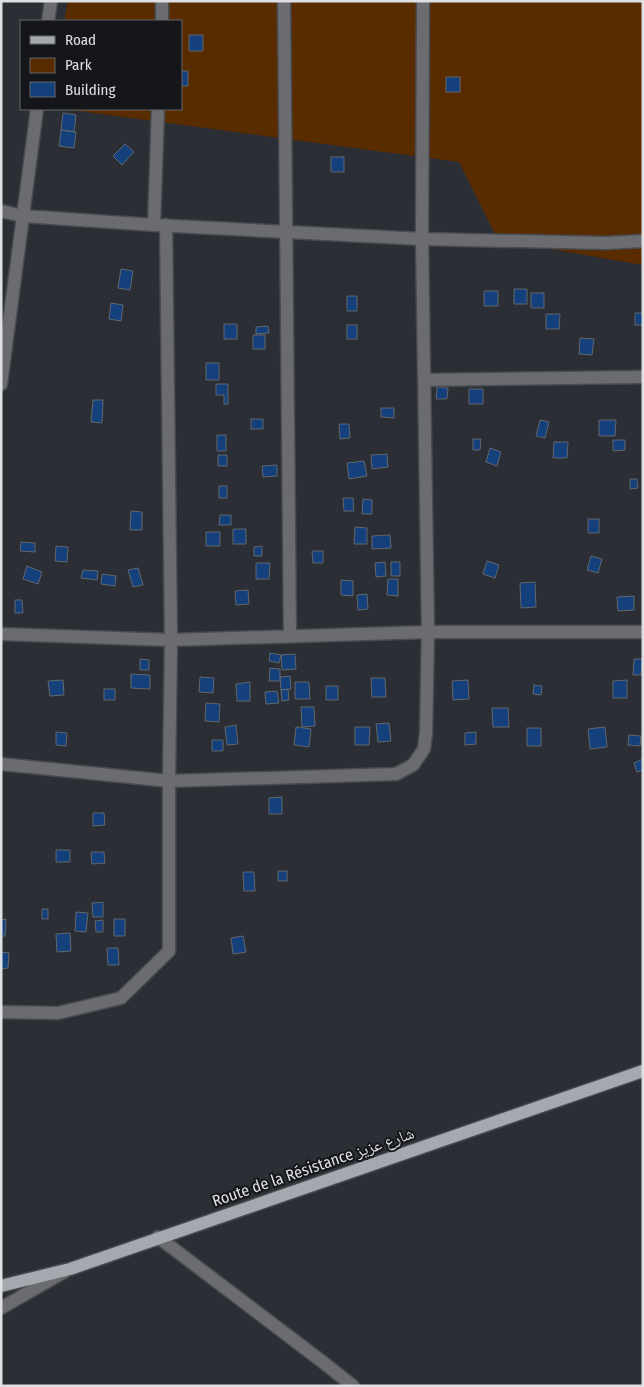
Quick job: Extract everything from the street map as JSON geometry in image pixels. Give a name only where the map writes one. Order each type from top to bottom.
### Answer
[{"type":"main road","name":"Route de la Résistance شارع عزيز","points":[[70,1269],[643,1072]]},
{"type":"main road","points":[[1,1286],[70,1269]]},
{"type":"street","points":[[48,20],[51,1]]},
{"type":"street","points":[[162,1],[162,20]]},
{"type":"street","points":[[284,1],[290,636]]},
{"type":"street","points":[[1,764],[169,782],[396,774],[413,765],[424,749],[428,632],[422,238],[423,1]]},
{"type":"street","points":[[1,384],[37,110]]},
{"type":"street","points":[[1,1012],[58,1013],[120,998],[169,951],[171,640],[158,110]]},
{"type":"street","points":[[1,212],[23,216],[286,232],[606,243],[643,241]]},
{"type":"street","points":[[424,380],[643,377]]},
{"type":"street","points":[[1,634],[171,640],[428,632],[643,632]]},
{"type":"street","points":[[158,1238],[324,1362],[353,1386]]},
{"type":"street","name":"Route de la Résistance شارع عزيز","points":[[1,1308],[70,1269]]},
{"type":"green space","points":[[68,1],[643,1],[643,265],[498,240],[459,162],[71,110],[182,110],[182,20],[65,20]]},
{"type":"building","points":[[189,35],[203,35],[203,51],[189,51]]},
{"type":"building","points":[[182,71],[188,71],[188,86],[182,86]]},
{"type":"building","points":[[446,77],[460,77],[460,92],[446,92]]},
{"type":"building","points":[[63,113],[76,115],[74,132],[61,130]]},
{"type":"building","points":[[61,130],[76,132],[74,148],[59,146]]},
{"type":"building","points":[[125,144],[134,152],[122,165],[113,156]]},
{"type":"building","points":[[331,157],[344,157],[344,172],[331,172]]},
{"type":"building","points":[[121,269],[133,271],[130,290],[118,288]]},
{"type":"building","points":[[514,289],[527,289],[527,304],[514,304]]},
{"type":"building","points":[[484,291],[498,291],[498,306],[484,306]]},
{"type":"building","points":[[531,293],[544,293],[544,308],[531,308]]},
{"type":"building","points":[[347,296],[357,296],[357,311],[347,311]]},
{"type":"building","points":[[111,303],[123,305],[121,321],[109,319]]},
{"type":"building","points":[[635,313],[643,313],[643,325],[635,325]]},
{"type":"building","points":[[546,314],[560,314],[559,329],[546,329]]},
{"type":"building","points":[[224,324],[237,324],[237,339],[224,339]]},
{"type":"building","points":[[347,325],[357,325],[357,339],[347,339]]},
{"type":"building","points":[[268,326],[269,333],[256,334],[256,327]]},
{"type":"building","points":[[253,335],[265,335],[265,349],[253,349]]},
{"type":"building","points":[[580,338],[594,339],[592,355],[579,354]]},
{"type":"building","points":[[206,363],[219,363],[219,380],[206,380]]},
{"type":"building","points":[[216,384],[228,384],[228,404],[224,404],[224,395],[216,395]]},
{"type":"building","points":[[437,387],[448,388],[447,399],[436,399]]},
{"type":"building","points":[[469,389],[483,389],[483,404],[469,404]]},
{"type":"building","points":[[93,400],[103,400],[102,423],[91,422]]},
{"type":"building","points":[[381,408],[394,408],[394,418],[381,417]]},
{"type":"building","points":[[251,419],[263,419],[263,429],[251,429]]},
{"type":"building","points":[[540,420],[549,422],[545,438],[536,436]]},
{"type":"building","points":[[599,420],[616,420],[615,436],[599,436]]},
{"type":"building","points":[[339,424],[349,424],[350,438],[340,439]]},
{"type":"building","points":[[217,435],[226,435],[226,451],[217,451]]},
{"type":"building","points":[[473,439],[481,439],[480,450],[473,450]]},
{"type":"building","points":[[613,440],[625,440],[625,450],[613,451]]},
{"type":"building","points":[[554,442],[568,442],[567,458],[553,458]]},
{"type":"building","points":[[490,448],[501,452],[497,466],[486,462]]},
{"type":"building","points":[[387,454],[388,467],[372,469],[371,455]]},
{"type":"building","points":[[218,455],[227,455],[227,466],[218,466]]},
{"type":"building","points":[[364,461],[367,476],[349,479],[347,463]]},
{"type":"building","points":[[277,465],[277,476],[263,477],[262,466]]},
{"type":"building","points":[[630,479],[637,479],[638,488],[630,489]]},
{"type":"building","points":[[219,486],[227,486],[227,498],[219,498]]},
{"type":"building","points":[[343,498],[353,498],[354,511],[344,511]]},
{"type":"building","points":[[363,499],[372,500],[372,514],[362,514]]},
{"type":"building","points":[[131,511],[142,512],[142,530],[130,530]]},
{"type":"building","points":[[220,515],[231,515],[231,525],[219,525]]},
{"type":"building","points":[[588,519],[599,519],[599,533],[588,533]]},
{"type":"building","points":[[355,527],[367,528],[367,544],[354,544]]},
{"type":"building","points":[[233,529],[246,529],[246,544],[233,544]]},
{"type":"building","points":[[206,532],[220,532],[220,546],[206,546]]},
{"type":"building","points":[[390,535],[391,548],[372,549],[372,536]]},
{"type":"building","points":[[21,542],[35,543],[35,552],[20,551]]},
{"type":"building","points":[[56,546],[68,547],[67,562],[55,561]]},
{"type":"building","points":[[262,546],[262,556],[254,556],[254,547]]},
{"type":"building","points":[[312,551],[323,551],[323,563],[313,563]]},
{"type":"building","points":[[591,556],[602,559],[598,573],[587,570]]},
{"type":"building","points":[[487,561],[499,565],[495,578],[483,574]]},
{"type":"building","points":[[385,562],[386,576],[376,577],[375,563]]},
{"type":"building","points":[[391,562],[400,562],[400,576],[391,576]]},
{"type":"building","points":[[256,563],[270,563],[269,579],[256,579]]},
{"type":"building","points":[[27,566],[42,572],[38,584],[23,579]]},
{"type":"building","points":[[138,568],[143,585],[133,587],[128,570]]},
{"type":"building","points":[[83,570],[98,571],[97,580],[81,578]]},
{"type":"building","points":[[102,574],[116,576],[115,586],[101,584]]},
{"type":"building","points":[[388,579],[398,579],[398,596],[387,595]]},
{"type":"building","points":[[341,580],[353,581],[353,596],[341,595]]},
{"type":"building","points":[[535,582],[536,607],[521,608],[520,583]]},
{"type":"building","points":[[248,590],[249,604],[236,605],[235,591]]},
{"type":"building","points":[[367,594],[368,609],[358,610],[357,595]]},
{"type":"building","points":[[634,596],[634,610],[618,611],[617,597]]},
{"type":"building","points":[[15,600],[22,600],[23,613],[15,613]]},
{"type":"building","points":[[270,653],[281,655],[279,663],[269,661]]},
{"type":"building","points":[[295,654],[296,669],[282,670],[281,655]]},
{"type":"building","points":[[140,659],[149,660],[149,670],[140,670]]},
{"type":"building","points":[[634,659],[642,659],[641,675],[633,675]]},
{"type":"building","points":[[270,668],[280,669],[280,681],[269,681]]},
{"type":"building","points":[[131,674],[150,675],[150,689],[131,688]]},
{"type":"building","points":[[290,676],[291,689],[281,690],[280,677]]},
{"type":"building","points":[[200,677],[214,678],[213,693],[199,692]]},
{"type":"building","points":[[371,678],[385,678],[386,697],[372,697]]},
{"type":"building","points":[[63,680],[64,695],[50,696],[48,681]]},
{"type":"building","points":[[468,680],[469,699],[453,700],[452,681]]},
{"type":"building","points":[[627,680],[627,698],[613,698],[613,681]]},
{"type":"building","points":[[250,682],[250,701],[237,701],[236,684]]},
{"type":"building","points":[[295,682],[309,682],[310,699],[295,699]]},
{"type":"building","points":[[534,685],[542,686],[541,695],[533,694]]},
{"type":"building","points":[[326,686],[338,686],[338,700],[326,700]]},
{"type":"building","points":[[104,689],[115,689],[115,700],[104,700]]},
{"type":"building","points":[[288,689],[289,700],[282,701],[281,690]]},
{"type":"building","points":[[277,691],[279,703],[266,704],[265,692]]},
{"type":"building","points":[[206,703],[220,704],[219,722],[205,721]]},
{"type":"building","points":[[301,707],[314,707],[315,726],[302,727]]},
{"type":"building","points":[[492,708],[508,708],[509,727],[493,727]]},
{"type":"building","points":[[389,723],[391,741],[378,742],[376,724]]},
{"type":"building","points":[[236,725],[238,744],[227,745],[225,727]]},
{"type":"building","points":[[296,727],[311,729],[309,747],[294,745]]},
{"type":"building","points":[[355,727],[370,727],[369,745],[355,745]]},
{"type":"building","points":[[605,727],[607,747],[590,749],[588,729]]},
{"type":"building","points":[[527,728],[541,728],[541,746],[527,746]]},
{"type":"building","points":[[56,732],[67,733],[66,746],[56,745]]},
{"type":"building","points":[[476,732],[476,744],[465,745],[465,733]]},
{"type":"building","points":[[629,735],[641,736],[640,746],[628,745]]},
{"type":"building","points":[[212,740],[223,740],[223,751],[212,751]]},
{"type":"building","points":[[643,759],[643,770],[637,772],[634,763]]},
{"type":"building","points":[[282,797],[282,814],[269,814],[269,798]]},
{"type":"building","points":[[93,813],[104,813],[105,825],[93,826]]},
{"type":"building","points":[[56,850],[70,850],[70,862],[56,862]]},
{"type":"building","points":[[91,852],[104,852],[105,863],[92,864]]},
{"type":"building","points":[[278,871],[287,871],[287,881],[278,881]]},
{"type":"building","points":[[243,872],[254,872],[255,891],[244,891]]},
{"type":"building","points":[[103,902],[103,917],[93,917],[92,903]]},
{"type":"building","points":[[42,909],[48,909],[48,919],[42,919]]},
{"type":"building","points":[[76,912],[88,913],[86,932],[75,931]]},
{"type":"building","points":[[6,919],[5,936],[1,936],[1,920]]},
{"type":"building","points":[[114,919],[125,919],[125,936],[114,936]]},
{"type":"building","points":[[103,920],[103,932],[96,932],[95,921]]},
{"type":"building","points":[[70,933],[71,951],[57,952],[56,934]]},
{"type":"building","points":[[243,936],[246,952],[233,954],[231,938]]},
{"type":"building","points":[[107,948],[118,948],[119,965],[108,965]]},
{"type":"building","points":[[1,952],[9,953],[8,968],[1,969]]}]
